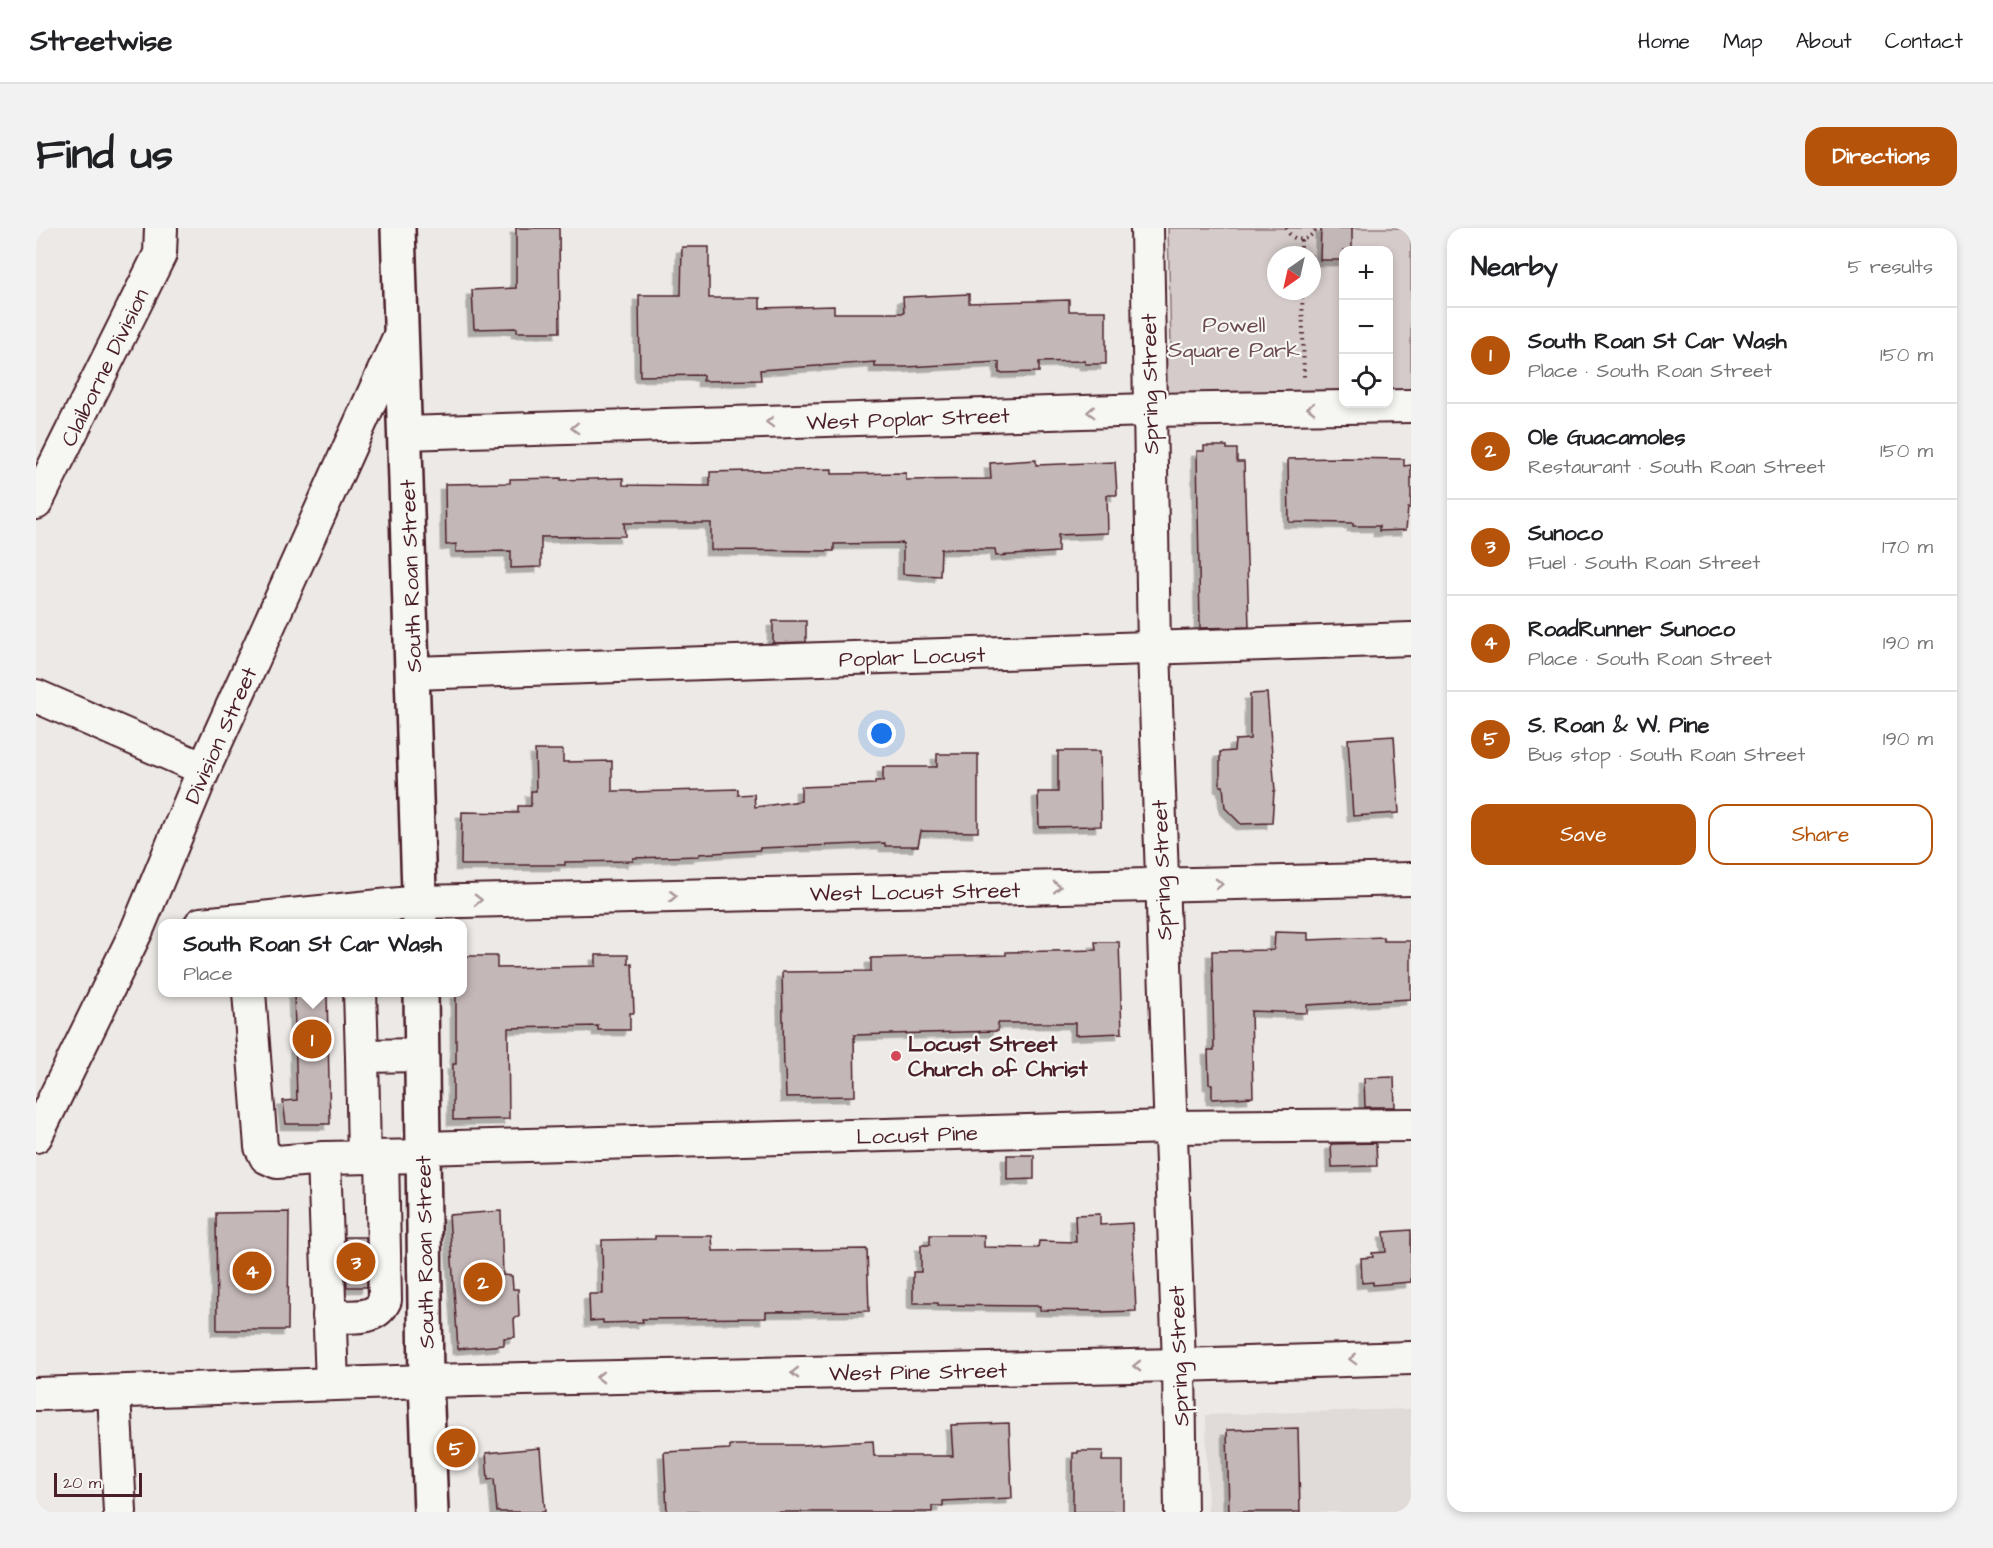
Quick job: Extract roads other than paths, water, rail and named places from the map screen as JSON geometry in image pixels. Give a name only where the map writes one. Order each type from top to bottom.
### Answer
[{"type":"main road","name":"South Roan Street","points":[[398,228],[420,913]]},
{"type":"main road","name":"South Roan Street","points":[[421,997],[426,1380],[431,1512]]},
{"type":"street","name":"Claiborne Division","points":[[36,503],[160,254],[161,228]]},
{"type":"street","name":"Spring Street","points":[[1147,228],[1154,648],[1179,1365],[1181,1512]]},
{"type":"street","name":"Division Street","points":[[36,1136],[150,929],[204,769],[401,333]]},
{"type":"street","name":"West Poplar Street","points":[[405,433],[1149,410],[1411,406]]},
{"type":"street","name":"Poplar Locust","points":[[413,673],[1411,639]]},
{"type":"street","points":[[36,696],[204,769]]},
{"type":"street","name":"West Locust Street","points":[[301,919],[1161,885],[1411,879]]},
{"type":"street","name":"Locust Pine","points":[[249,997],[261,1147],[266,1157],[277,1162],[423,1152],[1170,1127],[1411,1125]]},
{"type":"street","points":[[329,1316],[371,1315],[380,1310],[385,1300],[362,1056],[360,997]]},
{"type":"street","points":[[362,1056],[422,1055]]},
{"type":"street","points":[[324,1158],[332,1384]]},
{"type":"street","name":"West Pine Street","points":[[36,1394],[426,1380],[1179,1365],[1411,1358]]},
{"type":"street","points":[[114,1392],[120,1512]]},
{"type":"place","name":"South Roan St Car Wash","points":[[312,1039]]},
{"type":"place","name":"Locust Street Church of Christ","points":[[896,1056]]},
{"type":"place","name":"Sunoco","points":[[356,1262]]},
{"type":"place","name":"RoadRunner Sunoco","points":[[252,1271]]},
{"type":"place","name":"Ole Guacamoles","points":[[483,1282]]},
{"type":"place","name":"S. Roan & W. Pine","points":[[456,1448]]},
{"type":"park label","name":"Powell Square Park","points":[[1234,336]]}]
